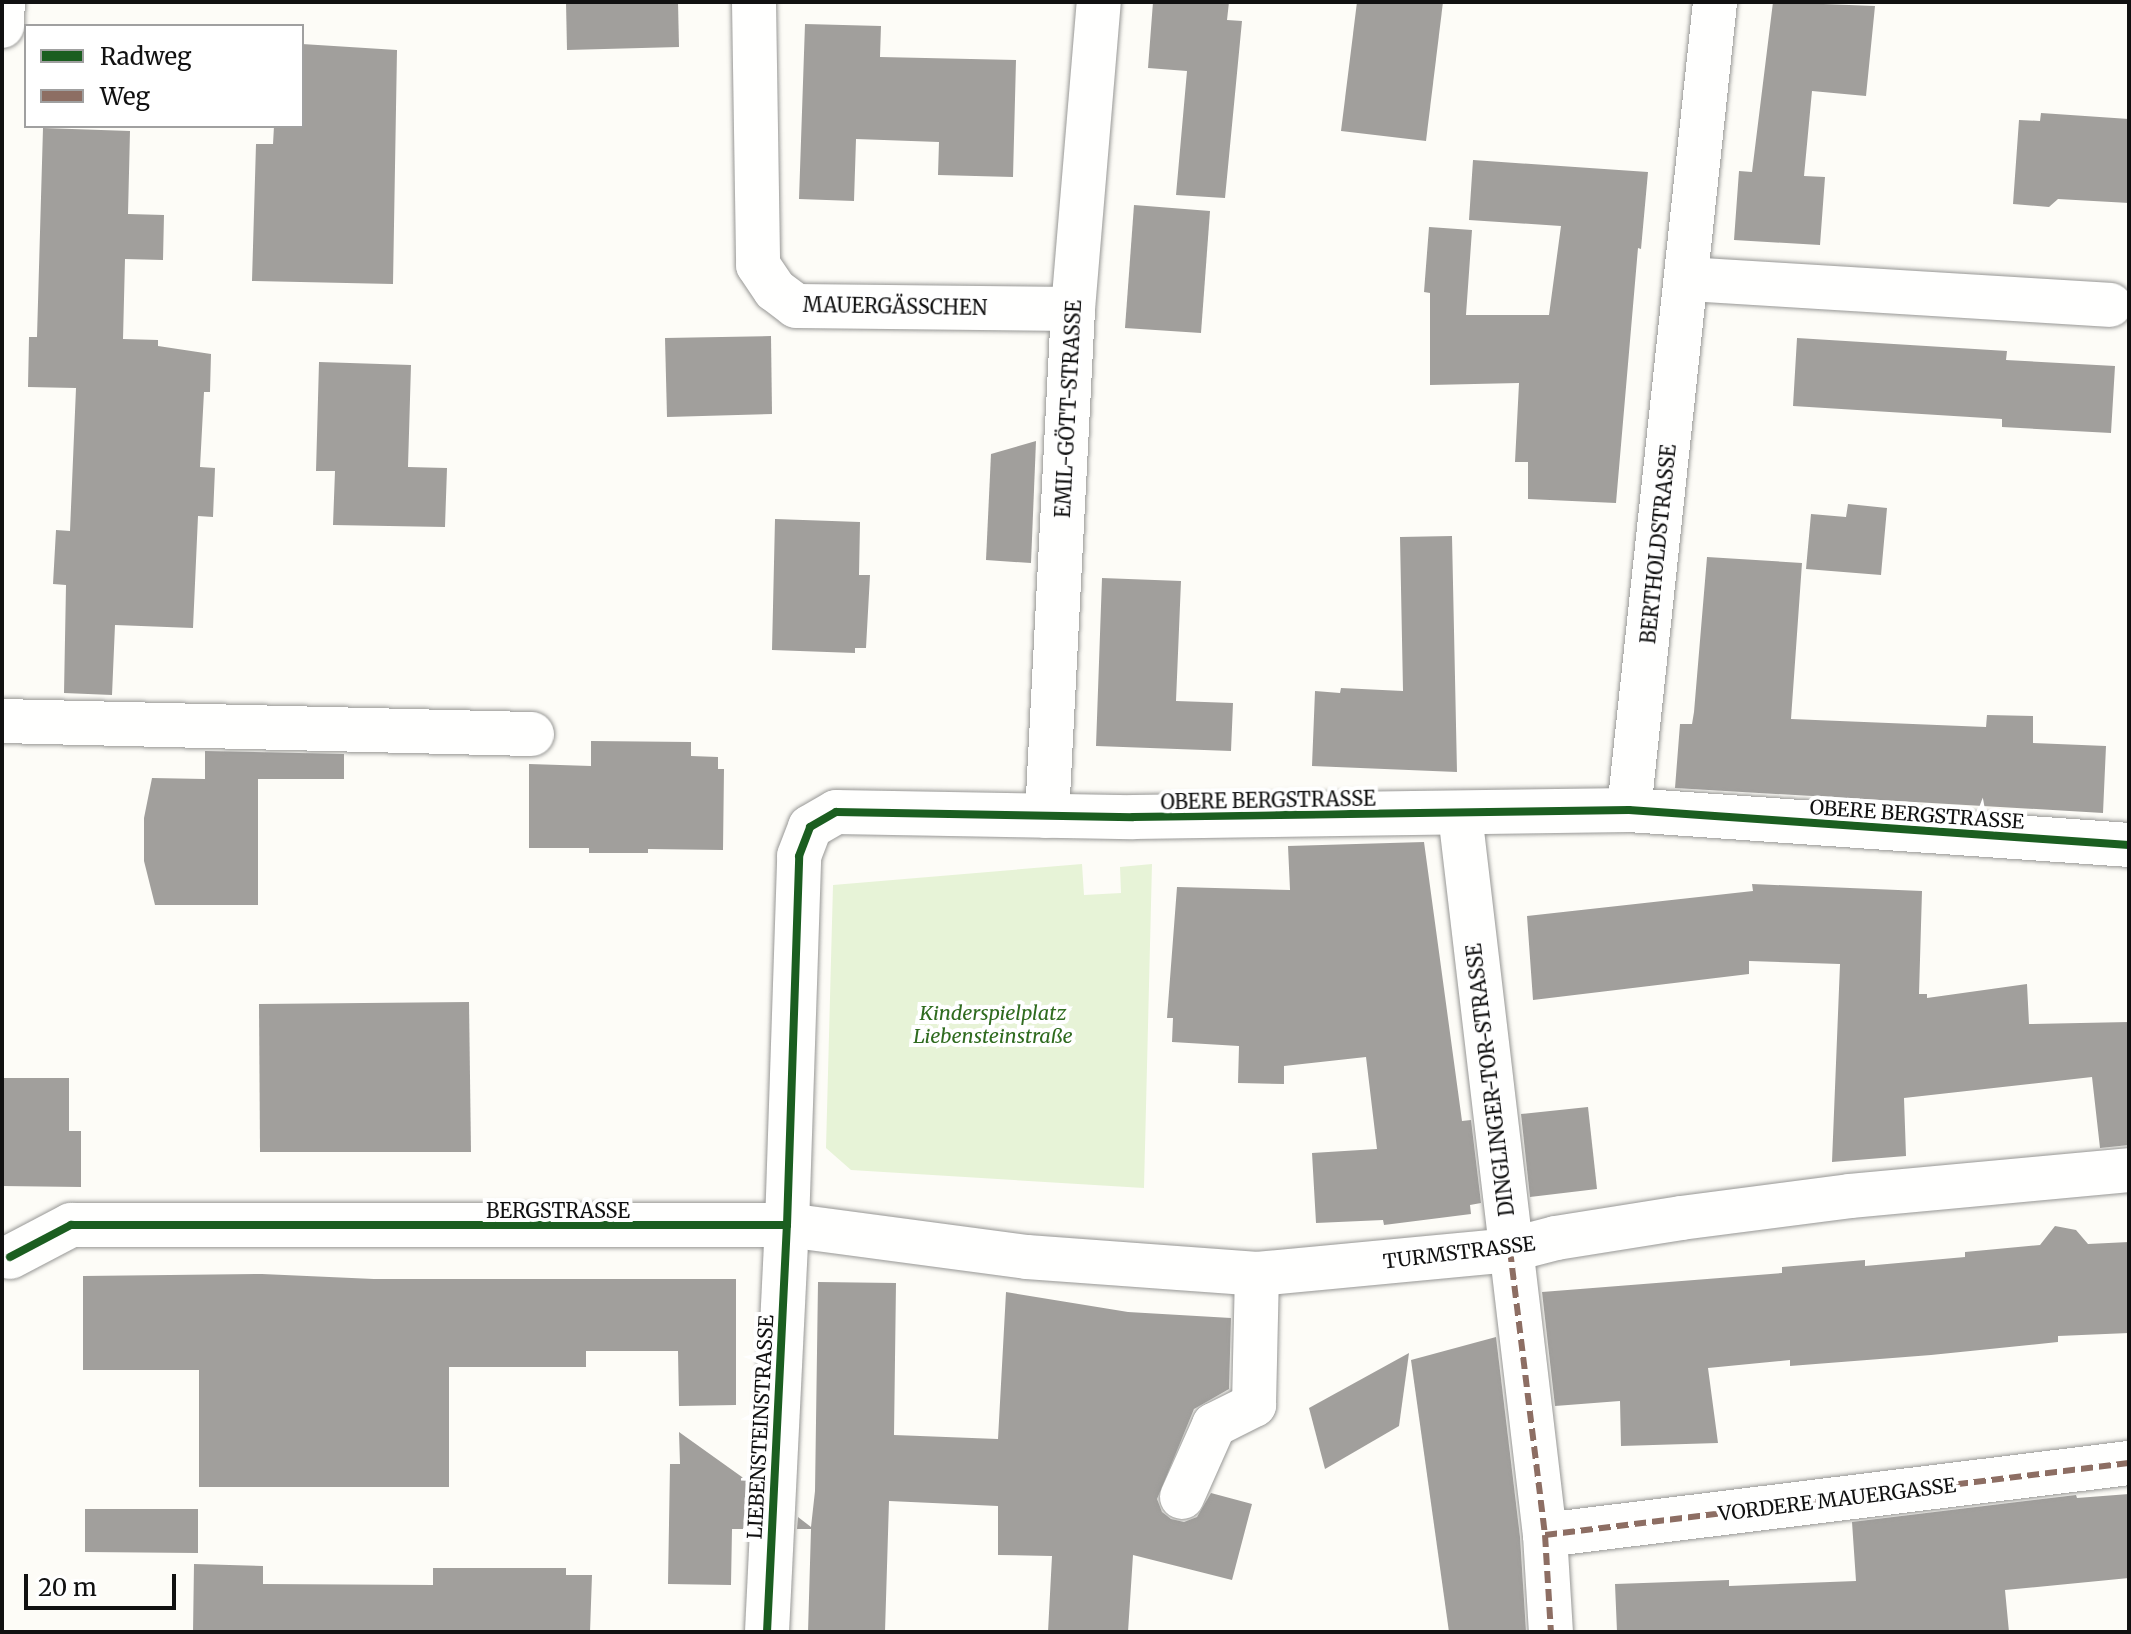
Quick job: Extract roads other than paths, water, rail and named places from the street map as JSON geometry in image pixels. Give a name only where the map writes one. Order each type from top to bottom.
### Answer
[{"type":"street","points":[[2,26],[3,2]]},
{"type":"street","name":"MAUERGÄSSCHEN","points":[[754,2],[758,265],[775,290],[796,306],[1073,309]]},
{"type":"street","name":"EMIL-GÖTT-STRASSE","points":[[1047,816],[1073,309],[1099,2]]},
{"type":"street","name":"BERTHOLDSTRASSE","points":[[1629,810],[1715,2]]},
{"type":"street","points":[[1687,279],[2110,305]]},
{"type":"street","points":[[2,721],[532,734]]},
{"type":"street","name":"OBERE BERGSTRASSE","points":[[787,1225],[799,856],[810,827],[836,812],[1047,816],[1629,810],[2129,845]]},
{"type":"street","name":"DINGLINGER-TOR-STRASSE","points":[[1460,814],[1545,1535],[1551,1632]]},
{"type":"street","name":"TURMSTRASSE","points":[[787,1225],[1027,1257],[1257,1274],[1510,1250],[1556,1238],[1665,1220],[1850,1196],[2129,1170]]},
{"type":"street","name":"BERGSTRASSE","points":[[5,1262],[71,1225],[787,1225]]},
{"type":"street","name":"LIEBENSTEINSTRASSE","points":[[767,1632],[787,1225]]},
{"type":"street","points":[[1182,1497],[1214,1425],[1254,1405],[1257,1274]]},
{"type":"street","name":"VORDERE MAUERGASSE","points":[[1545,1535],[2129,1463]]},
{"type":"park label","name":"Kinderspielplatz Liebensteinstraße","points":[[993,1024]]}]
